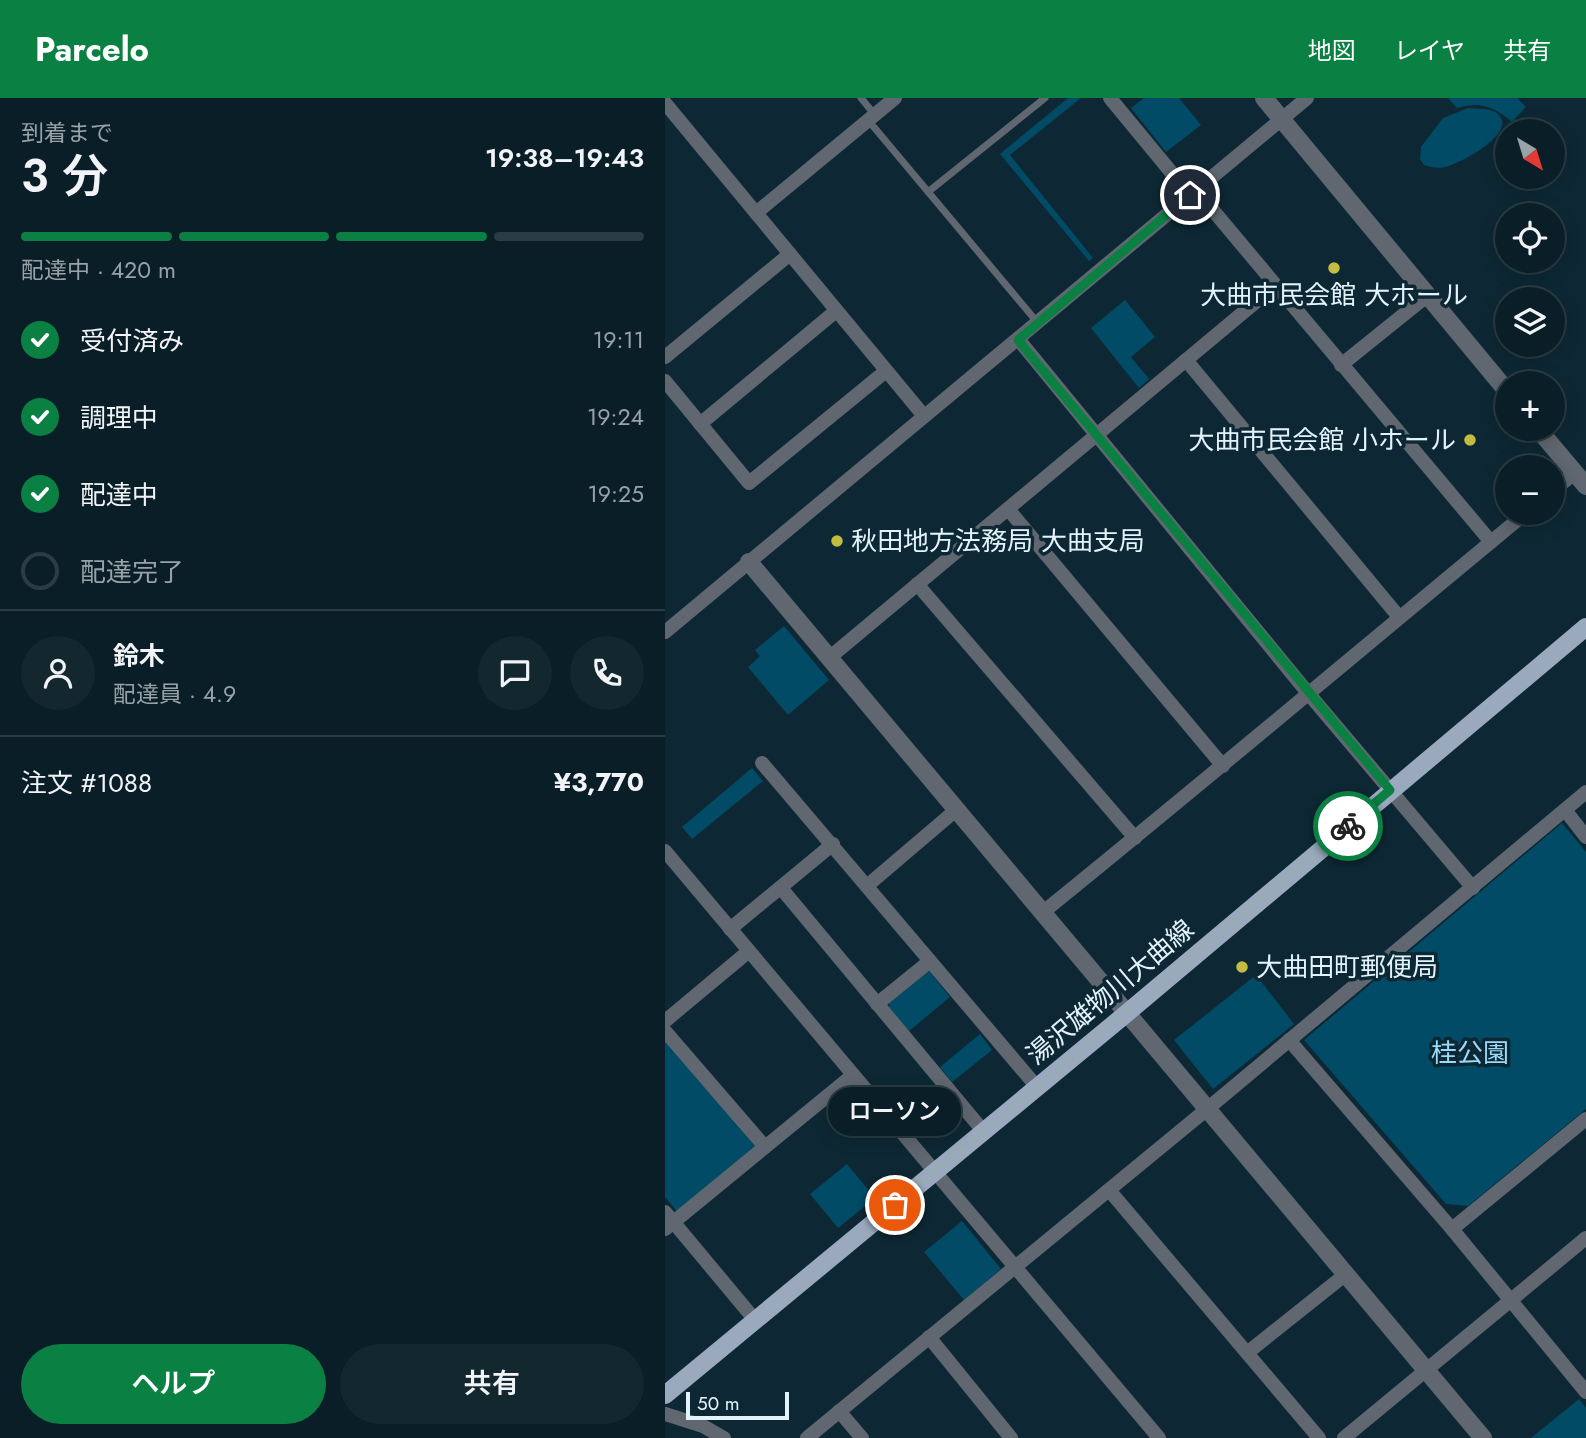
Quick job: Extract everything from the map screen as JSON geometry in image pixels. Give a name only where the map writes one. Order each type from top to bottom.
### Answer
[{"type":"main road","name":"湯沢雄物川大曲線","points":[[665,1395],[1127,1013],[1586,627]]},
{"type":"street","points":[[756,213],[895,98]]},
{"type":"street","points":[[1110,98],[1275,286],[1491,541]]},
{"type":"street","points":[[1264,98],[1495,376]]},
{"type":"street","points":[[665,632],[1307,98]]},
{"type":"street","points":[[665,103],[924,416]]},
{"type":"street","points":[[665,357],[790,254]]},
{"type":"street","points":[[829,658],[1275,286]]},
{"type":"street","points":[[1341,365],[1428,295]]},
{"type":"street","points":[[701,424],[836,311]]},
{"type":"street","points":[[1018,340],[1308,693],[1473,888]]},
{"type":"street","points":[[1185,360],[1399,617]]},
{"type":"street","points":[[665,381],[749,483],[886,371]]},
{"type":"street","points":[[1548,441],[1580,480]]},
{"type":"street","points":[[1007,509],[1223,766]]},
{"type":"street","points":[[1042,913],[1223,766],[1511,525]]},
{"type":"street","points":[[749,562],[1483,1438]]},
{"type":"street","points":[[917,584],[1135,838]]},
{"type":"street","points":[[762,763],[1037,1087]]},
{"type":"street","points":[[807,1438],[1206,1110],[1586,792]]},
{"type":"street","points":[[868,885],[956,810]]},
{"type":"street","points":[[1565,810],[1586,837]]},
{"type":"street","points":[[730,929],[833,844]]},
{"type":"street","points":[[665,851],[1159,1438]]},
{"type":"street","points":[[781,888],[984,1132]]},
{"type":"street","points":[[665,1021],[749,951]]},
{"type":"street","points":[[877,1004],[930,961]]},
{"type":"street","points":[[665,1031],[765,1147]]},
{"type":"street","points":[[1289,1040],[1452,1228],[1586,1392]]},
{"type":"street","points":[[755,1320],[668,1221],[765,1147],[853,1074]]},
{"type":"street","points":[[1452,1228],[1586,1119]]},
{"type":"street","points":[[1109,1189],[1318,1438]]},
{"type":"street","points":[[1344,1438],[1586,1238]]},
{"type":"street","points":[[1247,1353],[1346,1274]]},
{"type":"street","points":[[929,1337],[1011,1438]]},
{"type":"street","points":[[839,1411],[862,1438]]},
{"type":"street","points":[[665,1414],[703,1426],[724,1438]]},
{"type":"lane","points":[[861,98],[871,118],[928,192],[1037,323]]},
{"type":"lane","points":[[928,192],[1045,98]]},
{"type":"green space","points":[[1068,98],[1081,98],[1010,155],[1093,258],[1089,261],[1000,154]]},
{"type":"green space","points":[[1144,98],[1179,98],[1201,125],[1166,152],[1131,108]]},
{"type":"green space","points":[[1448,98],[1517,98],[1526,107],[1515,119],[1508,119],[1499,112],[1480,105],[1457,108]]},
{"type":"green space","points":[[1468,108],[1486,109],[1495,112],[1502,119],[1495,119],[1495,138],[1475,153],[1453,165],[1440,168],[1424,165],[1420,159],[1421,147],[1443,118]]},
{"type":"green space","points":[[1125,300],[1155,337],[1131,357],[1149,379],[1139,388],[1091,328]]},
{"type":"green space","points":[[784,626],[829,680],[788,715],[748,667],[760,656],[755,650]]},
{"type":"green space","points":[[752,768],[763,781],[692,839],[682,827]]},
{"type":"green space","name":"桂公園","points":[[1562,823],[1586,852],[1586,1109],[1468,1206],[1446,1204],[1304,1040]]},
{"type":"green space","points":[[929,971],[950,997],[909,1031],[889,1007],[889,1003]]},
{"type":"green space","points":[[1256,975],[1294,1024],[1213,1089],[1174,1040]]},
{"type":"green space","points":[[980,1034],[992,1050],[952,1082],[940,1067]]},
{"type":"green space","points":[[665,1037],[756,1148],[678,1213],[665,1197]]},
{"type":"green space","points":[[847,1164],[875,1198],[838,1228],[810,1194]]},
{"type":"green space","points":[[962,1221],[1001,1269],[964,1300],[924,1252]]},
{"type":"green space","points":[[1579,1399],[1586,1408],[1586,1438],[1531,1438]]},
{"type":"way so far","points":[[895,1205],[1348,826]]},
{"type":"place","name":"大曲市民会館 大ホール","points":[[1334,268]]},
{"type":"place","name":"大曲市民会館 小ホール","points":[[1470,440]]},
{"type":"place","name":"秋田地方法務局 大曲支局","points":[[837,541]]},
{"type":"place","name":"大曲田町郵便局","points":[[1242,967]]},
{"type":"place","name":"ローソン","points":[[895,1205]]},
{"type":"route","points":[[1190,195],[1018,340],[1390,790],[1348,826]]}]
